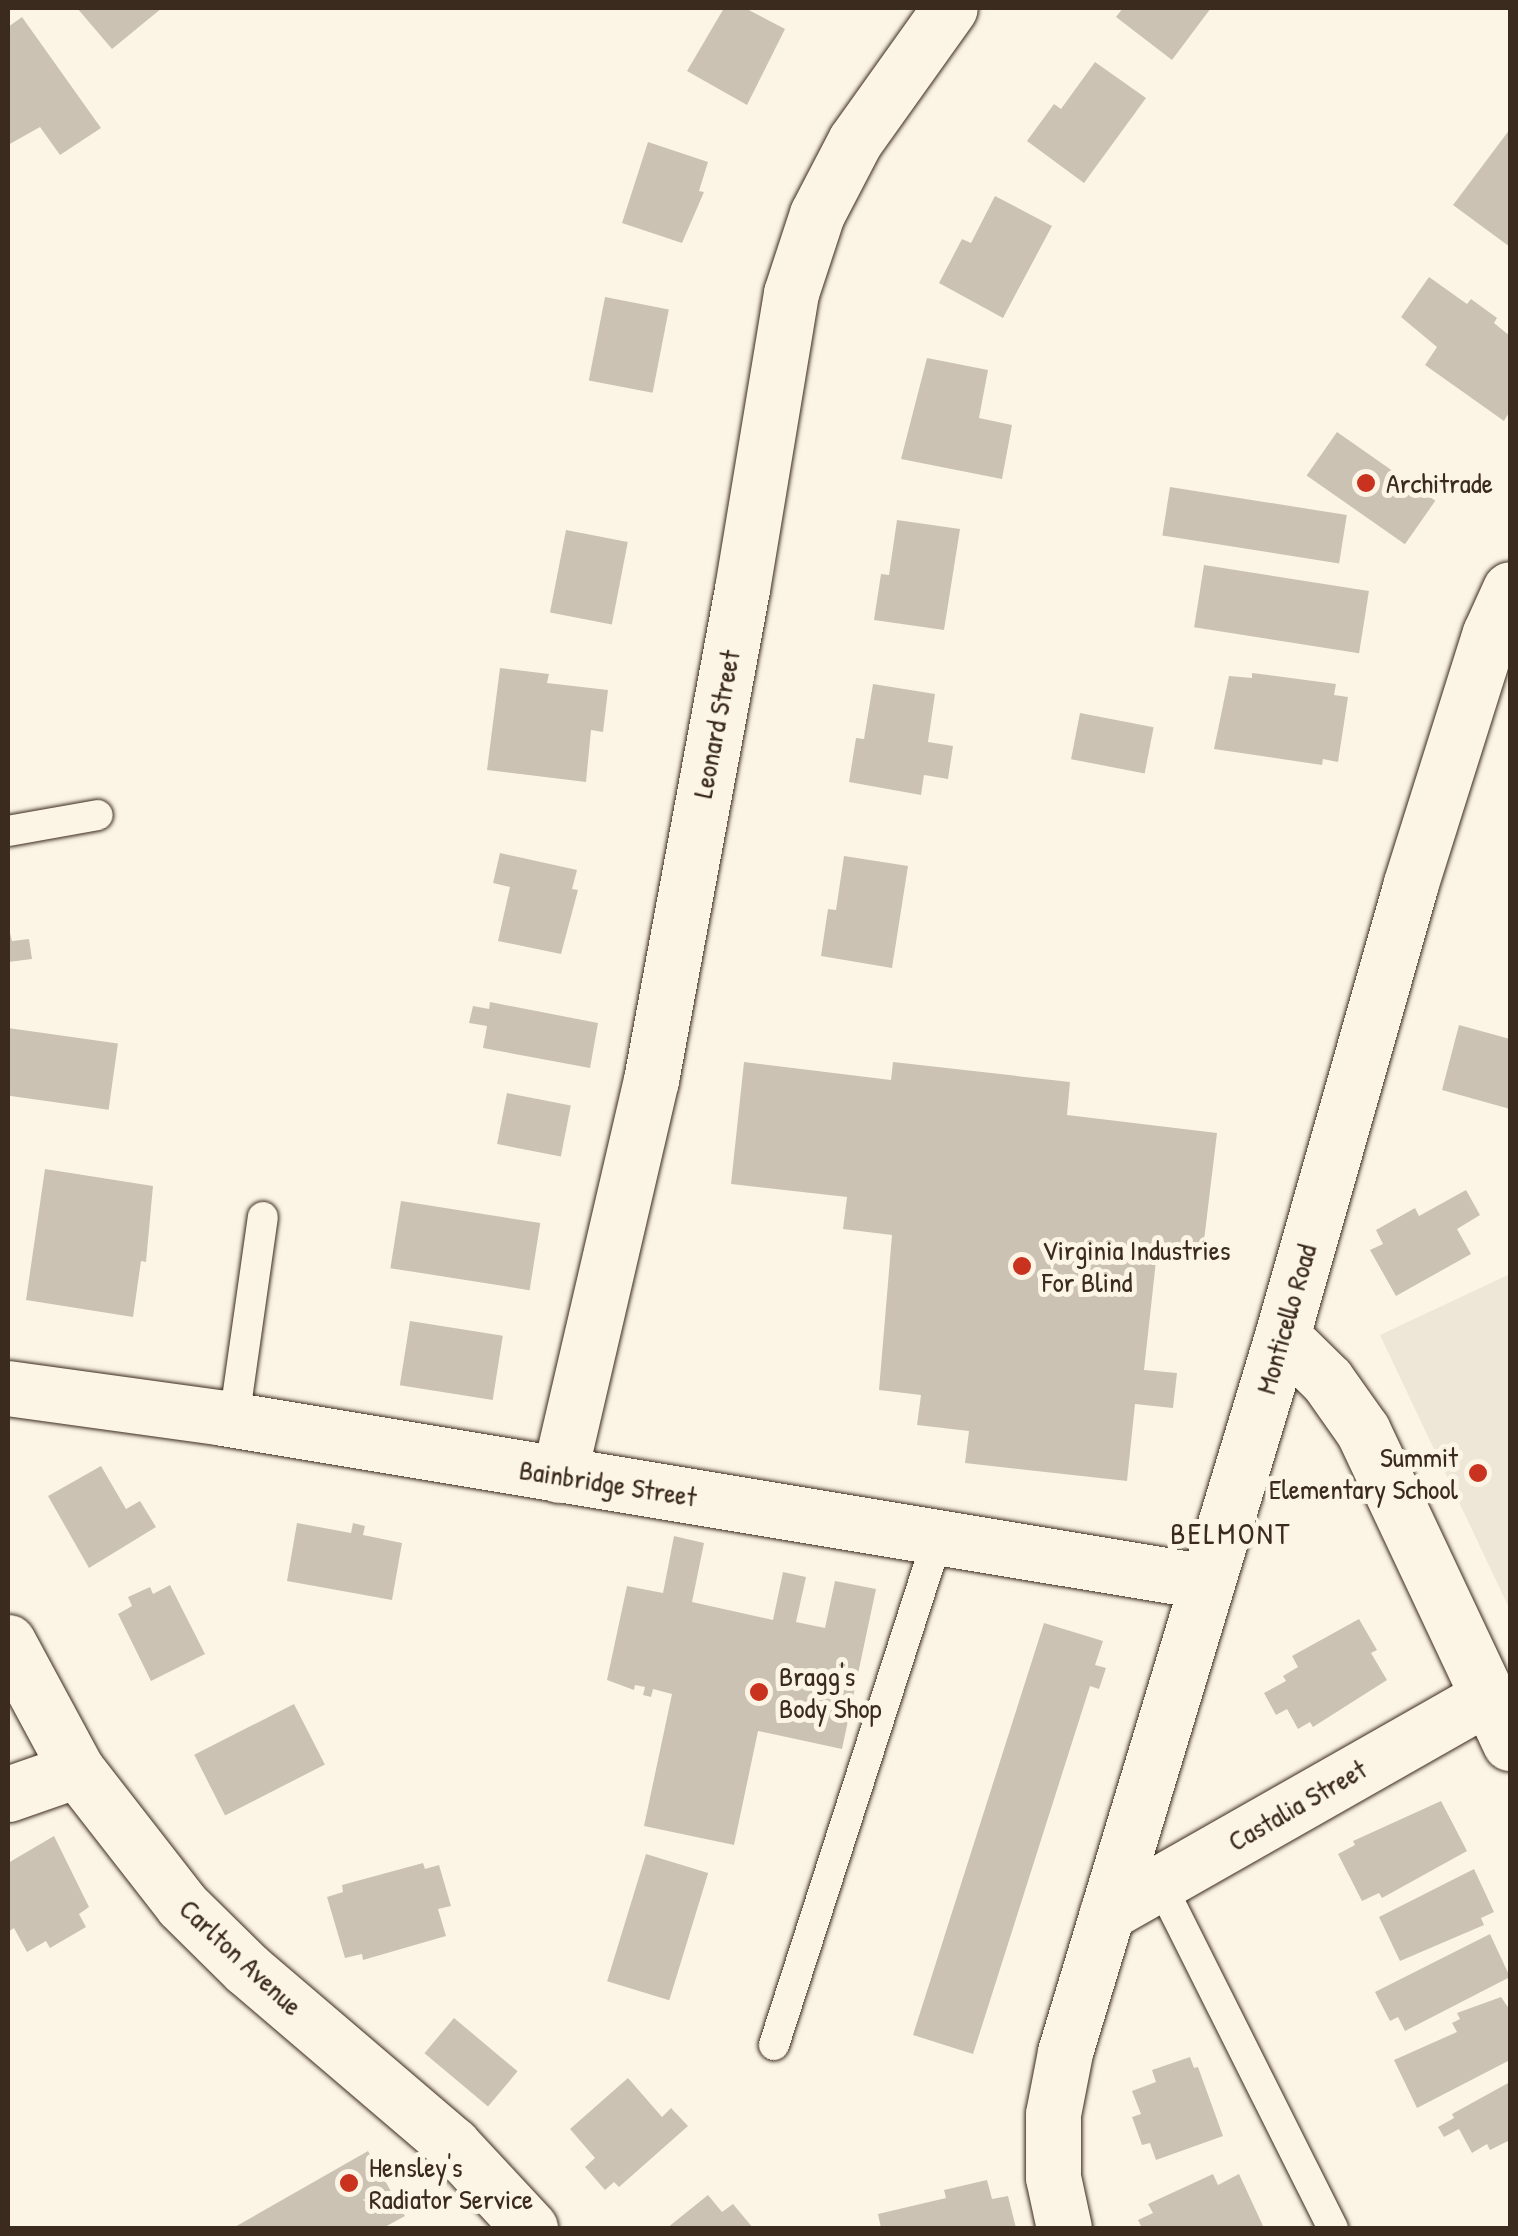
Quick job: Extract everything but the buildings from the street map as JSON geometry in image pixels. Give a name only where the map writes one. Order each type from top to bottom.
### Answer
[{"type":"street","name":"Leonard Street","points":[[559,1475],[650,1080],[742,589],[791,293],[817,214],[855,141],[950,8]]},
{"type":"street","name":"Monticello Road","points":[[1064,2228],[1053,2176],[1053,2114],[1064,2052],[1282,1336],[1410,886],[1490,633],[1510,589]]},
{"type":"street","points":[[1282,1336],[1328,1380],[1363,1430],[1500,1720]]},
{"type":"street","name":"Bainbridge Street","points":[[8,1388],[234,1420],[1208,1582]]},
{"type":"street","name":"Carlton Avenue","points":[[8,1642],[77,1770],[182,1905],[247,1969],[452,2145],[530,2228]]},
{"type":"street","name":"Castalia Street","points":[[1106,1913],[1160,1883],[1500,1720]]},
{"type":"street","points":[[8,1794],[77,1770]]},
{"type":"lane","points":[[8,831],[98,815]]},
{"type":"lane","points":[[234,1420],[263,1217]]},
{"type":"lane","points":[[774,2045],[938,1537]]},
{"type":"lane","points":[[1160,1883],[1333,2228]]},
{"type":"shaded area","name":"Summit Elementary School","points":[[1510,1274],[1510,1610],[1380,1335]]},
{"type":"place","name":"Architrade","points":[[1366,483]]},
{"type":"place","name":"Virginia Industries For Blind","points":[[1022,1266]]},
{"type":"place","name":"Summit Elementary School","points":[[1478,1473]]},
{"type":"place","name":"Bragg's Body Shop","points":[[759,1692]]},
{"type":"place","name":"Hensley's Radiator Service","points":[[349,2183]]},
{"type":"district","name":"BELMONT","points":[[1231,1533]]}]
